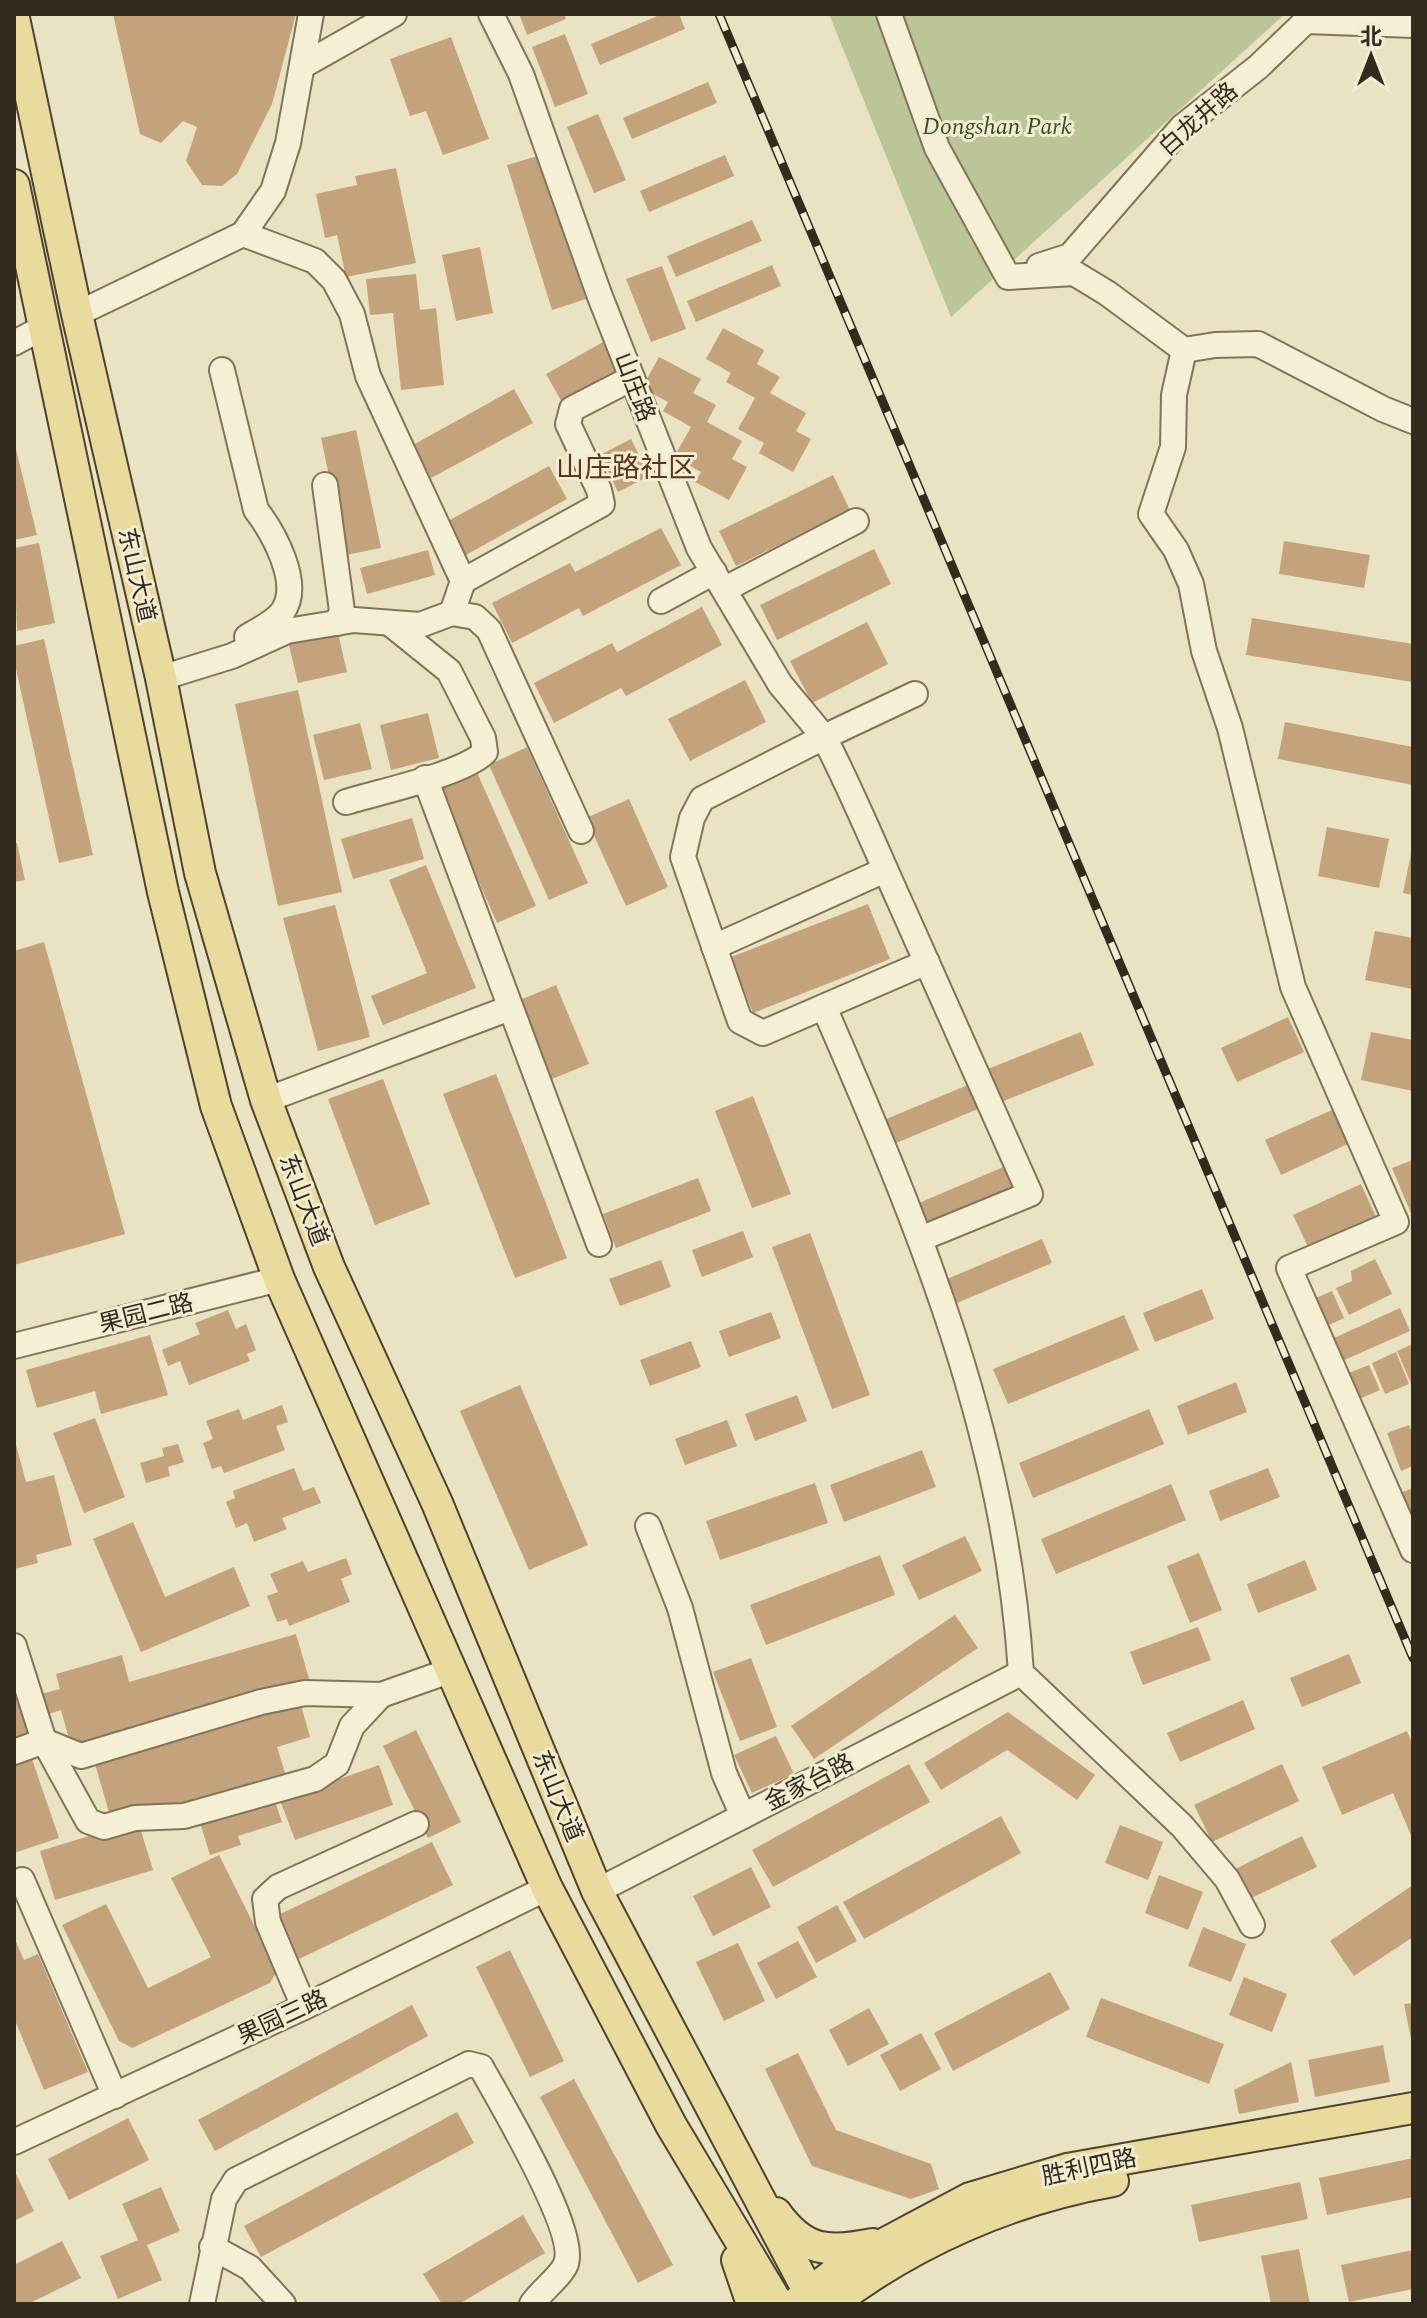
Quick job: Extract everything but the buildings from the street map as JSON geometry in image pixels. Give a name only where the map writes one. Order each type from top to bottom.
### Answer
[{"type":"main road","name":"东山大道","points":[[14,18],[77,314],[161,678],[200,873],[266,1100],[329,1267],[437,1503],[597,1891],[812,2301]]},
{"type":"main road","name":"东山大道","points":[[14,185],[163,892],[216,1106],[279,1279],[547,1888],[671,2125],[778,2304]]},
{"type":"main road","name":"胜利四路","points":[[898,2249],[970,2198],[1067,2169],[1413,2108]]},
{"type":"main road","points":[[671,2125],[697,2191],[737,2261],[752,2304]]},
{"type":"main road","name":"胜利四路","points":[[812,2301],[848,2263],[898,2249],[980,2217],[1083,2186],[1413,2126]]},
{"type":"main road","points":[[722,2132],[791,2234],[815,2248],[898,2249]]},
{"type":"main road","points":[[862,2304],[898,2249]]},
{"type":"street","points":[[77,314],[243,234],[273,191],[288,143],[311,14]]},
{"type":"street","points":[[302,66],[394,14]]},
{"type":"street","name":"山庄路","points":[[491,14],[521,74],[632,378],[699,548],[780,684],[824,737],[1030,1194],[920,1239]]},
{"type":"street","points":[[889,14],[937,148],[1008,277],[1074,273],[1107,293],[1184,350],[1215,345],[1258,344],[1383,409],[1413,421]]},
{"type":"street","name":"白龙井路","points":[[1008,277],[1070,256],[1182,127],[1258,67],[1306,21],[1413,25]]},
{"type":"street","points":[[243,234],[315,261],[334,280],[352,314],[368,376],[463,581]]},
{"type":"street","points":[[14,343],[46,326]]},
{"type":"street","points":[[1184,350],[1174,395],[1173,447],[1151,514],[1176,550],[1191,584],[1204,651],[1230,728],[1293,987],[1396,1222],[1289,1268],[1413,1550]]},
{"type":"street","points":[[208,663],[282,613],[288,600],[288,577],[268,526],[256,510],[222,370]]},
{"type":"street","points":[[452,613],[463,581],[602,504],[599,490],[568,424],[572,409],[632,378]]},
{"type":"street","points":[[325,485],[342,611],[337,623]]},
{"type":"street","points":[[661,601],[719,580],[856,521]]},
{"type":"street","points":[[161,678],[287,631],[354,620],[420,625],[452,613],[475,617],[489,630],[537,728],[581,831]]},
{"type":"street","points":[[346,802],[477,760],[485,752],[483,738],[449,671],[427,657],[392,625]]},
{"type":"street","points":[[915,694],[702,799],[683,857],[740,1021],[763,1033],[927,962]]},
{"type":"street","points":[[425,778],[599,1244]]},
{"type":"street","points":[[714,947],[885,870]]},
{"type":"street","points":[[824,1007],[920,1239],[964,1364],[1006,1527],[1021,1673],[1182,1826],[1227,1879],[1252,1925]]},
{"type":"street","points":[[266,1100],[510,1008]]},
{"type":"street","name":"果园二路","points":[[14,1346],[279,1279]]},
{"type":"street","points":[[648,1526],[680,1608],[724,1773],[743,1816]]},
{"type":"street","points":[[14,1646],[44,1741],[88,1821],[104,1827],[135,1818],[184,1816],[315,1779],[337,1764],[352,1726],[381,1695]]},
{"type":"street","points":[[14,1752],[44,1741],[81,1756],[261,1702],[305,1693],[381,1695],[452,1670]]},
{"type":"street","name":"金家台路","points":[[597,1891],[1021,1673]]},
{"type":"street","points":[[304,2007],[268,1922],[265,1899],[278,1887],[416,1824]]},
{"type":"street","points":[[22,1880],[115,2096]]},
{"type":"street","name":"果园三路","points":[[14,2142],[304,2007],[547,1888]]},
{"type":"street","points":[[202,2304],[224,2199],[236,2180],[469,2064],[481,2067],[546,2189],[569,2245],[565,2266],[532,2304]]},
{"type":"street","points":[[212,2247],[250,2268],[283,2304]]},
{"type":"green space","name":"Dongshan Park","points":[[829,14],[1285,14],[951,317]]},
{"type":"railway","points":[[719,14],[1413,1658]]},
{"type":"district","name":"山庄路社区","points":[[626,467]]}]
